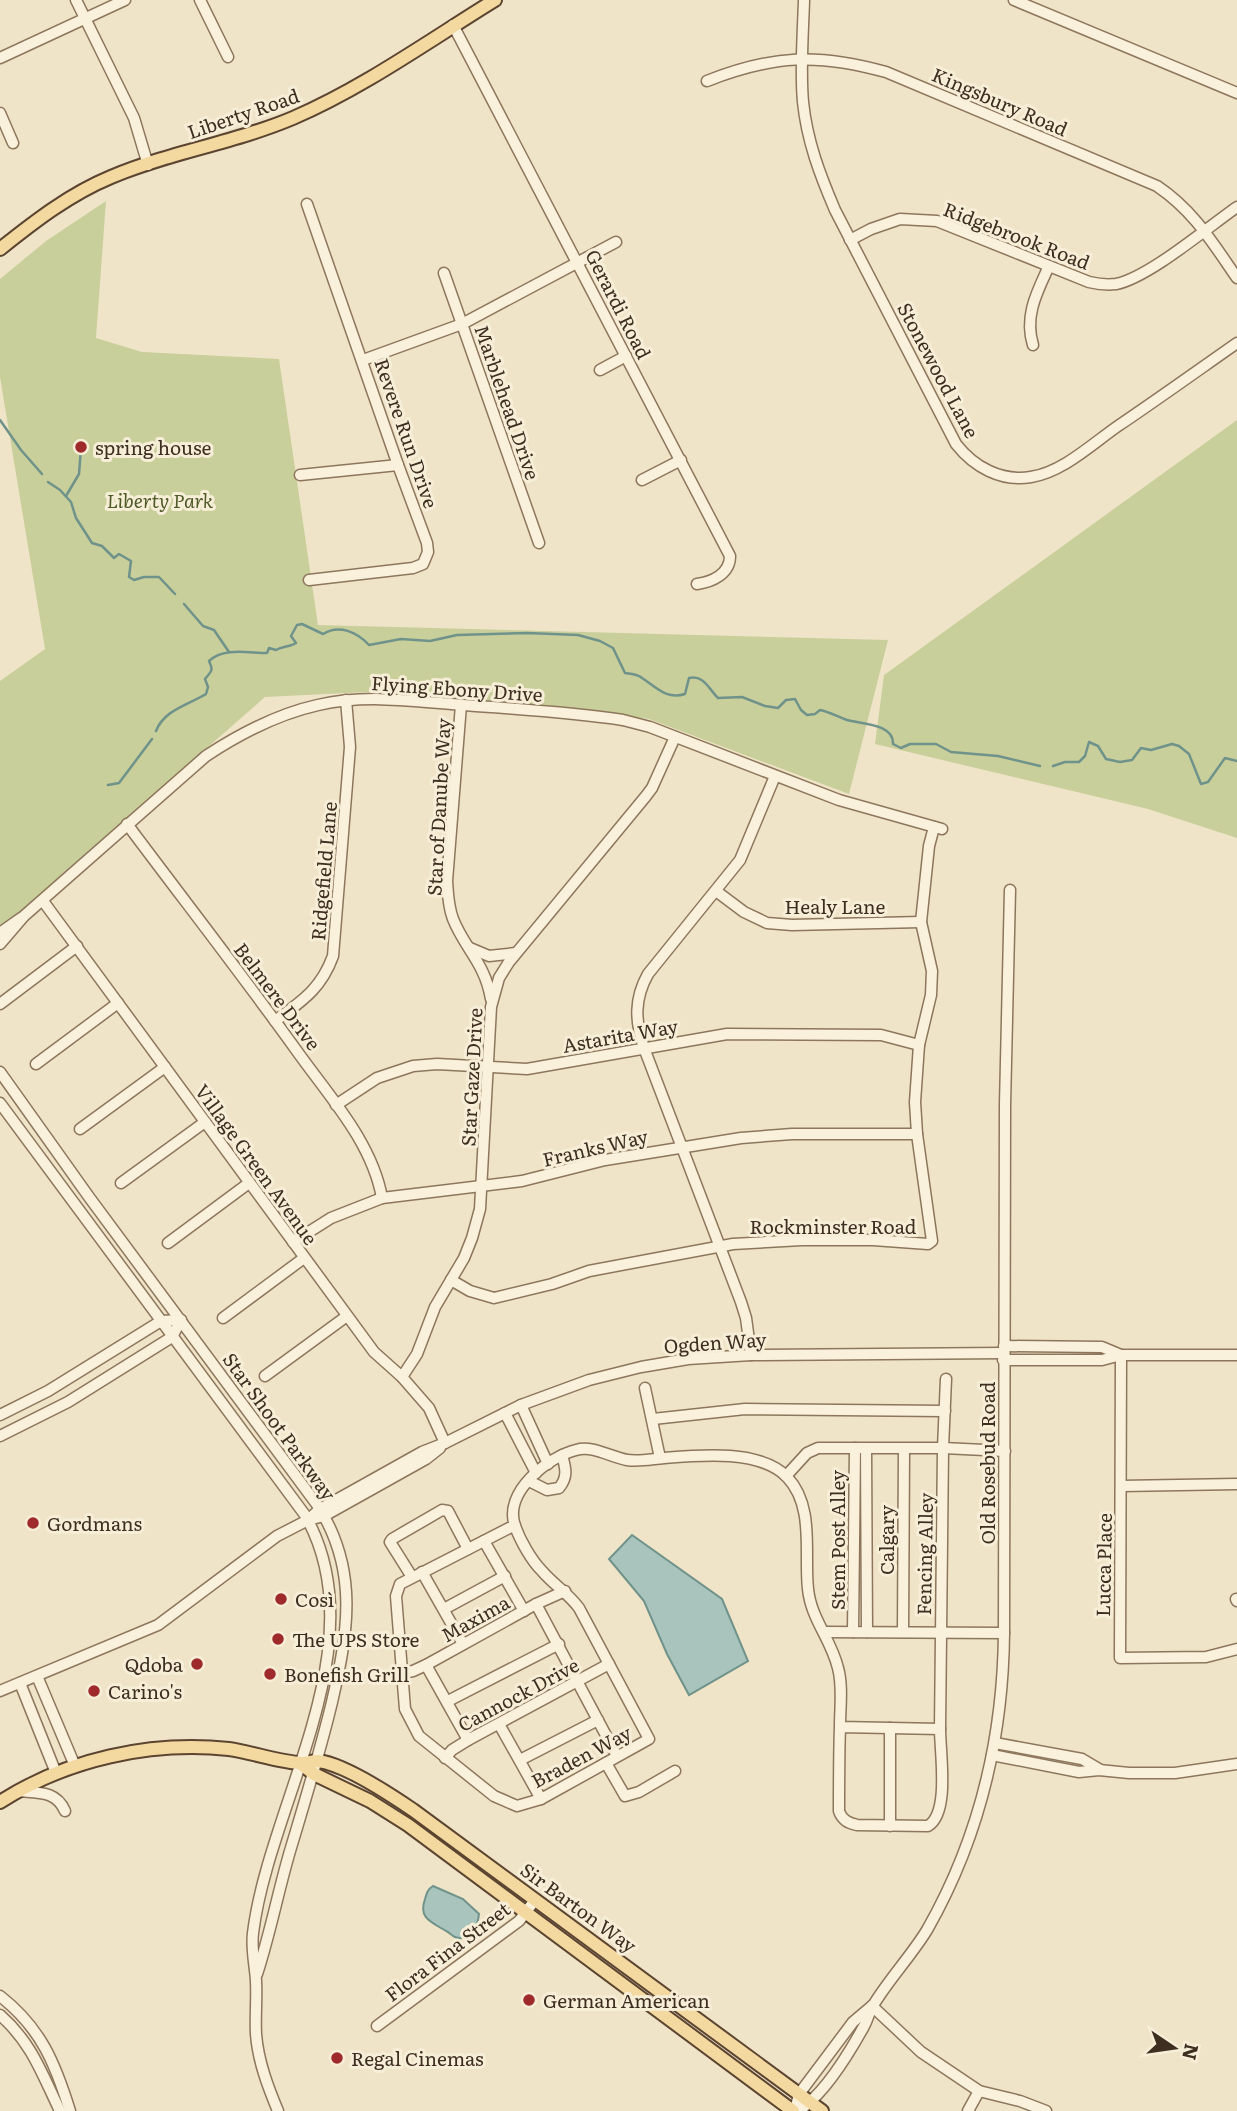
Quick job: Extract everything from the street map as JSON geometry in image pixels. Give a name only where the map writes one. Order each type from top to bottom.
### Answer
[{"type":"main road","name":"Liberty Road","points":[[0,248],[68,198],[114,176],[250,134],[306,112],[495,0]]},
{"type":"main road","name":"Sir Barton Way","points":[[0,1802],[16,1791],[75,1766],[168,1747],[234,1750],[316,1768],[390,1812],[795,2111]]},
{"type":"main road","name":"Sir Barton Way","points":[[316,1768],[336,1767],[389,1794],[816,2107]]},
{"type":"street","points":[[76,0],[134,118],[148,165]]},
{"type":"street","points":[[0,58],[125,0]]},
{"type":"street","points":[[200,0],[228,57]]},
{"type":"street","name":"Stonewood Lane","points":[[804,0],[803,101],[814,155],[835,210],[956,444],[975,463],[1001,476],[1035,477],[1062,465],[1237,343]]},
{"type":"street","points":[[1014,0],[1237,93]]},
{"type":"street","name":"Gerardi Road","points":[[453,25],[730,556],[730,562],[720,576],[711,582],[697,584]]},
{"type":"street","name":"Kingsbury Road","points":[[707,81],[748,66],[802,58],[846,62],[886,72],[1157,186],[1183,205],[1237,278]]},
{"type":"street","points":[[0,113],[13,143]]},
{"type":"street","name":"Revere Run Drive","points":[[307,204],[428,552],[423,564],[413,568],[309,580]]},
{"type":"street","name":"Ridgebrook Road","points":[[850,240],[891,221],[924,219],[971,232],[1089,282],[1116,284],[1138,276],[1237,207]]},
{"type":"street","points":[[363,360],[462,324],[616,242]]},
{"type":"street","points":[[1033,345],[1029,323],[1031,310],[1049,266]]},
{"type":"street","name":"Marblehead Drive","points":[[444,273],[539,543]]},
{"type":"street","points":[[600,370],[626,356]]},
{"type":"street","points":[[642,480],[681,460]]},
{"type":"street","points":[[300,475],[398,465]]},
{"type":"street","name":"Flying Ebony Drive","points":[[0,944],[24,916],[206,756],[253,727],[295,711],[346,700],[397,700],[623,720],[675,737],[839,800],[938,828]]},
{"type":"street","name":"Ridgefield Lane","points":[[275,1021],[317,988],[332,956],[350,747],[346,700]]},
{"type":"street","name":"Star of Danube Way","points":[[461,705],[448,890],[454,921],[483,970],[492,1003]]},
{"type":"street","name":"Star Gaze Drive","points":[[402,1377],[417,1354],[435,1307],[472,1238],[480,1209],[492,1003],[499,978],[516,953],[646,796],[675,737]]},
{"type":"street","points":[[751,1355],[746,1318],[644,1048],[637,1025],[636,1009],[643,982],[656,963],[740,860],[775,776]]},
{"type":"street","name":"Belmere Drive","points":[[127,824],[336,1105],[371,1159],[382,1198]]},
{"type":"street","name":"Rockminster Road","points":[[451,1280],[470,1291],[494,1298],[552,1284],[589,1271],[719,1246],[802,1240],[873,1240],[928,1244],[932,1241],[916,1135],[915,1102],[919,1045],[931,995],[932,971],[921,922],[929,846],[938,828]]},
{"type":"street","name":"Old Rosebud Road","points":[[873,2006],[853,2022],[799,2094],[795,2111],[816,2107],[865,2026],[873,2006],[926,1930],[951,1882],[975,1820],[995,1742],[1004,1679],[1005,1105],[1010,890]]},
{"type":"street","name":"Healy Lane","points":[[716,891],[744,912],[767,923],[792,925],[921,922]]},
{"type":"street","name":"Village Green Avenue","points":[[43,901],[374,1352],[402,1377],[429,1408],[445,1443]]},
{"type":"street","name":"Flying Ebony Drive","points":[[0,933],[24,916]]},
{"type":"street","points":[[0,1004],[77,946]]},
{"type":"street","points":[[470,948],[489,956],[516,953]]},
{"type":"street","points":[[36,1064],[118,1003]]},
{"type":"street","name":"Astarita Way","points":[[336,1105],[377,1078],[401,1069],[437,1064],[527,1069],[727,1034],[881,1035],[919,1045]]},
{"type":"street","points":[[80,1129],[164,1067]]},
{"type":"street","name":"Star Shoot Parkway","points":[[0,1072],[322,1513],[338,1551],[348,1616],[344,1647],[316,1768],[276,1896],[256,1978]]},
{"type":"street","name":"Star Shoot Parkway","points":[[0,1102],[308,1520],[327,1574],[331,1612],[326,1663],[300,1763],[258,1904],[253,1936],[259,2054],[278,2111]]},
{"type":"street","points":[[121,1183],[205,1122]]},
{"type":"street","name":"Franks Way","points":[[293,1242],[331,1218],[382,1198],[522,1181],[605,1160],[741,1138],[792,1134],[916,1135]]},
{"type":"street","points":[[168,1242],[249,1183]]},
{"type":"street","points":[[223,1318],[304,1258]]},
{"type":"street","points":[[265,1376],[347,1315]]},
{"type":"street","points":[[0,1415],[48,1391],[161,1321],[181,1320]]},
{"type":"street","points":[[0,1436],[68,1402],[172,1337],[181,1320]]},
{"type":"street","name":"Ogden Way","points":[[0,1691],[158,1625],[277,1536],[322,1513],[422,1452],[521,1405],[589,1380],[688,1359],[751,1355],[1004,1353],[1102,1348],[1121,1355],[1237,1355]]},
{"type":"street","name":"Lucca Place","points":[[1121,1355],[1120,1658],[1206,1657],[1237,1649]]},
{"type":"street","name":"Fencing Alley","points":[[786,1476],[806,1520],[808,1588],[815,1618],[824,1632],[838,1668],[841,1689],[841,1816],[850,1824],[857,1825],[928,1826],[938,1816],[941,1796],[943,1448],[946,1379]]},
{"type":"street","points":[[645,1388],[660,1458]]},
{"type":"street","points":[[521,1405],[548,1464]]},
{"type":"street","points":[[653,1419],[745,1409],[945,1411]]},
{"type":"street","points":[[505,1413],[533,1477],[547,1490],[559,1488],[565,1481],[566,1470],[562,1455]]},
{"type":"street","points":[[609,1664],[579,1608],[565,1591],[540,1569],[514,1525],[518,1496],[533,1477],[562,1455],[578,1449],[588,1449],[628,1460],[727,1456],[761,1462],[786,1476],[807,1453],[818,1448],[1005,1451]]},
{"type":"street","name":"Stem Post Alley","points":[[853,1632],[860,1448]]},
{"type":"street","name":"Stem Post Alley","points":[[860,1448],[866,1632]]},
{"type":"street","name":"Calgary","points":[[903,1632],[904,1449]]},
{"type":"street","points":[[1121,1486],[1237,1484]]},
{"type":"street","points":[[468,1549],[448,1511],[442,1510],[390,1542],[412,1577],[468,1549],[484,1541],[514,1525]]},
{"type":"street","points":[[484,1541],[524,1611]]},
{"type":"street","points":[[422,1572],[463,1644]]},
{"type":"street","points":[[444,1609],[505,1576]]},
{"type":"street","name":"Braden Way","points":[[412,1577],[400,1584],[396,1596],[405,1709],[419,1736],[494,1796],[510,1804],[517,1806],[541,1799],[649,1739],[609,1664]]},
{"type":"street","name":"Maxima","points":[[402,1673],[426,1665],[536,1604],[565,1591]]},
{"type":"street","points":[[536,1604],[617,1756]]},
{"type":"street","points":[[824,1632],[1004,1633]]},
{"type":"street","points":[[448,1702],[559,1644]]},
{"type":"street","name":"Cannock Drive","points":[[445,1758],[452,1749],[609,1664]]},
{"type":"street","points":[[426,1665],[468,1740]]},
{"type":"street","points":[[37,1676],[75,1766]]},
{"type":"street","points":[[20,1683],[56,1773]]},
{"type":"street","points":[[520,1760],[598,1720]]},
{"type":"street","points":[[499,1724],[541,1799]]},
{"type":"street","points":[[840,1727],[940,1729]]},
{"type":"street","points":[[890,1728],[890,1826]]},
{"type":"street","points":[[995,1742],[1082,1759],[1099,1770]]},
{"type":"street","points":[[992,1755],[1079,1772],[1099,1770],[1175,1773],[1237,1764]]},
{"type":"street","points":[[606,1763],[625,1796],[639,1792],[675,1771]]},
{"type":"street","points":[[16,1791],[53,1796],[61,1801],[65,1811]]},
{"type":"street","name":"Flora Fina Street","points":[[377,2026],[519,1921],[535,1900]]},
{"type":"street","points":[[0,1996],[17,2009],[48,2050],[70,2111]]},
{"type":"street","points":[[873,2006],[921,2052],[979,2091],[1020,2101],[1045,2111]]},
{"type":"street","points":[[0,2015],[27,2043],[60,2111]]},
{"type":"street","points":[[968,2111],[979,2091]]},
{"type":"green space","name":"Liberty Park","points":[[106,201],[96,338],[142,352],[279,359],[318,625],[888,640],[849,794],[649,719],[387,691],[265,697],[0,929],[0,681],[45,649],[0,377],[0,279],[46,241]]},
{"type":"green space","points":[[1237,420],[1237,838],[1148,809],[875,744],[884,675]]},
{"type":"water","points":[[632,1535],[722,1599],[748,1661],[689,1695],[667,1654],[644,1601],[609,1559]]},
{"type":"water","points":[[433,1886],[463,1899],[479,1914],[475,1928],[469,1935],[455,1937],[427,1919],[423,1905]]},
{"type":"waterway","points":[[0,420],[42,474]]},
{"type":"waterway","points":[[66,496],[79,474],[81,448]]},
{"type":"waterway","points":[[48,482],[71,502],[76,518],[92,543],[102,546],[114,558],[119,554],[131,561],[129,577],[134,580],[159,577],[175,594]]},
{"type":"waterway","points":[[184,604],[203,626],[214,630],[229,652]]},
{"type":"waterway","points":[[156,731],[171,713],[206,694],[208,687],[205,679],[212,669],[209,661],[229,652],[267,653],[269,648],[276,650],[294,644],[296,643],[291,636],[297,625],[302,624],[323,634],[335,630],[348,631],[369,645],[401,639],[430,641],[457,635],[578,635],[613,648],[625,673],[638,676],[667,694],[685,694],[689,678],[698,678],[718,698],[742,697],[778,708],[786,700],[795,699],[807,715],[820,710],[847,720],[876,726],[888,732],[893,744],[901,748],[910,744],[936,744],[951,752],[998,756],[1040,766]]},
{"type":"waterway","points":[[108,785],[119,783],[152,739]]},
{"type":"waterway","points":[[1053,766],[1065,762],[1079,762],[1085,756],[1089,742],[1098,746],[1106,759],[1120,762],[1132,760],[1141,748],[1151,750],[1172,744],[1179,746],[1189,754],[1201,784],[1208,782],[1225,758],[1237,761]]},
{"type":"place","name":"spring house","points":[[81,447]]},
{"type":"place","name":"Gordmans","points":[[33,1523]]},
{"type":"place","name":"Così","points":[[281,1599]]},
{"type":"place","name":"The UPS Store","points":[[278,1639]]},
{"type":"place","name":"Qdoba","points":[[197,1664]]},
{"type":"place","name":"Bonefish Grill","points":[[270,1674]]},
{"type":"place","name":"Carino's","points":[[94,1691]]},
{"type":"place","name":"German American","points":[[529,2000]]},
{"type":"place","name":"Regal Cinemas","points":[[337,2058]]}]
